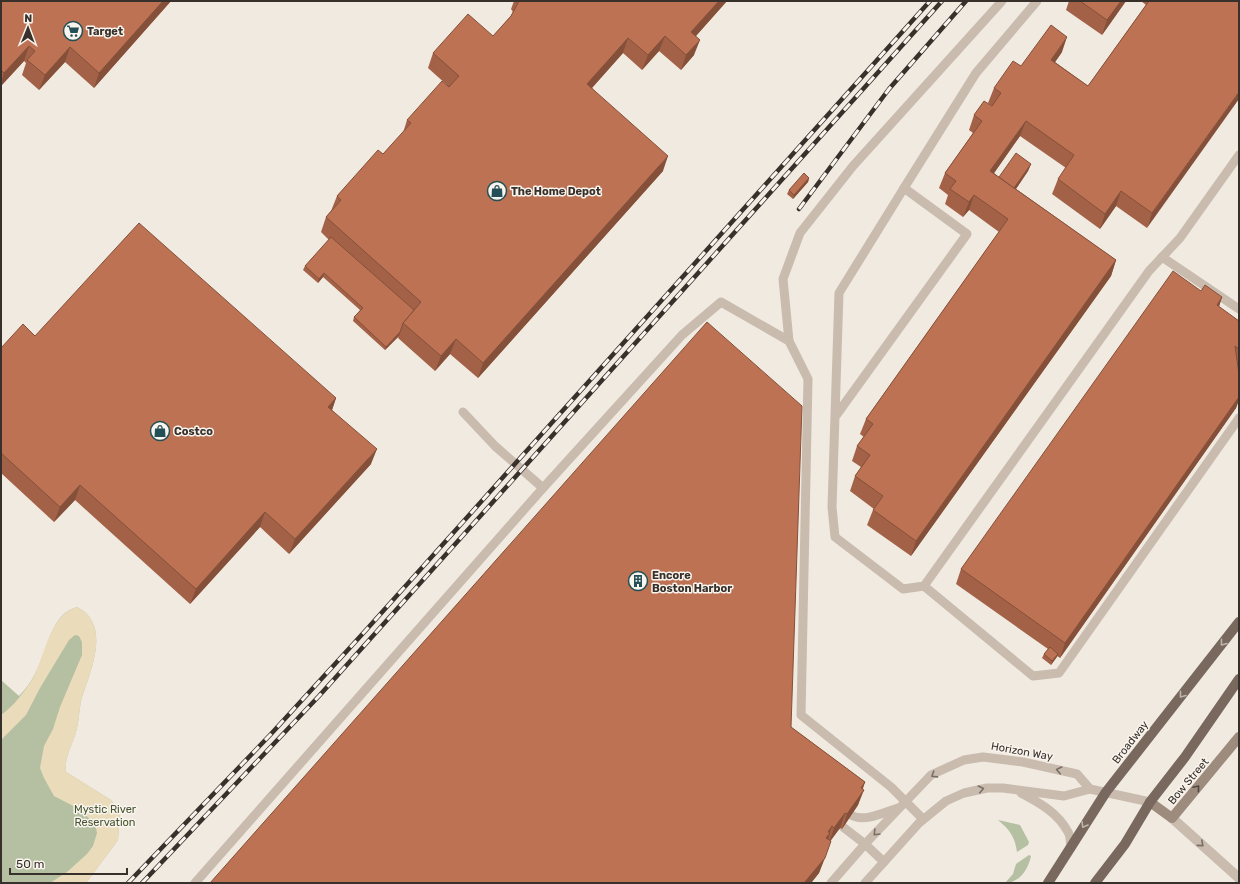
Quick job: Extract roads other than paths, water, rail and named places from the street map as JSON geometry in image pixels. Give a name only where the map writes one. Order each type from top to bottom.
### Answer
[{"type":"main road","name":"Broadway","points":[[1048,883],[1106,792],[1239,622]]},
{"type":"main road","points":[[1095,883],[1125,844],[1150,802],[1185,757],[1239,679]]},
{"type":"main road","name":"Bow Street","points":[[1150,802],[1172,818],[1239,737]]},
{"type":"street","points":[[1172,818],[1239,878]]},
{"type":"lane","points":[[923,819],[801,715],[808,379],[789,341],[783,279],[800,233],[852,166],[1002,1]]},
{"type":"lane","points":[[1037,1],[976,73],[839,293],[832,507],[835,537],[903,589],[924,586],[1149,272],[1180,238],[1239,155]]},
{"type":"lane","points":[[835,417],[967,234],[904,188]]},
{"type":"lane","points":[[1162,257],[1239,309]]},
{"type":"lane","points":[[195,883],[543,488],[682,335],[721,302],[789,341]]},
{"type":"lane","points":[[463,412],[495,446],[543,488]]},
{"type":"lane","points":[[924,586],[1033,676],[1060,673],[1239,418]]},
{"type":"lane","name":"Horizon Way","points":[[831,883],[865,844],[931,775],[964,760],[983,757],[1023,762],[1077,774],[1090,789]]},
{"type":"lane","points":[[865,883],[923,819],[946,801],[964,793],[987,788],[1003,788],[1064,796],[1090,789],[1150,802]]},
{"type":"lane","points":[[1017,791],[1044,805],[1051,812],[1069,833],[1071,848]]},
{"type":"lane","points":[[851,815],[856,818],[871,816],[904,804]]},
{"type":"lane","points":[[842,827],[865,844],[884,862]]},
{"type":"railway","points":[[128,883],[271,734],[367,629],[930,1]]},
{"type":"railway","points":[[142,883],[319,696],[942,1]]},
{"type":"railway","points":[[799,209],[889,89],[966,1]]},
{"type":"place","name":"Target","points":[[73,31]]},
{"type":"place","name":"The Home Depot","points":[[497,191]]},
{"type":"place","name":"Costco","points":[[160,431]]},
{"type":"place","name":"Encore Boston Harbor","points":[[638,581]]},
{"type":"park label","name":"Mystic River Reservation","points":[[105,815]]}]
